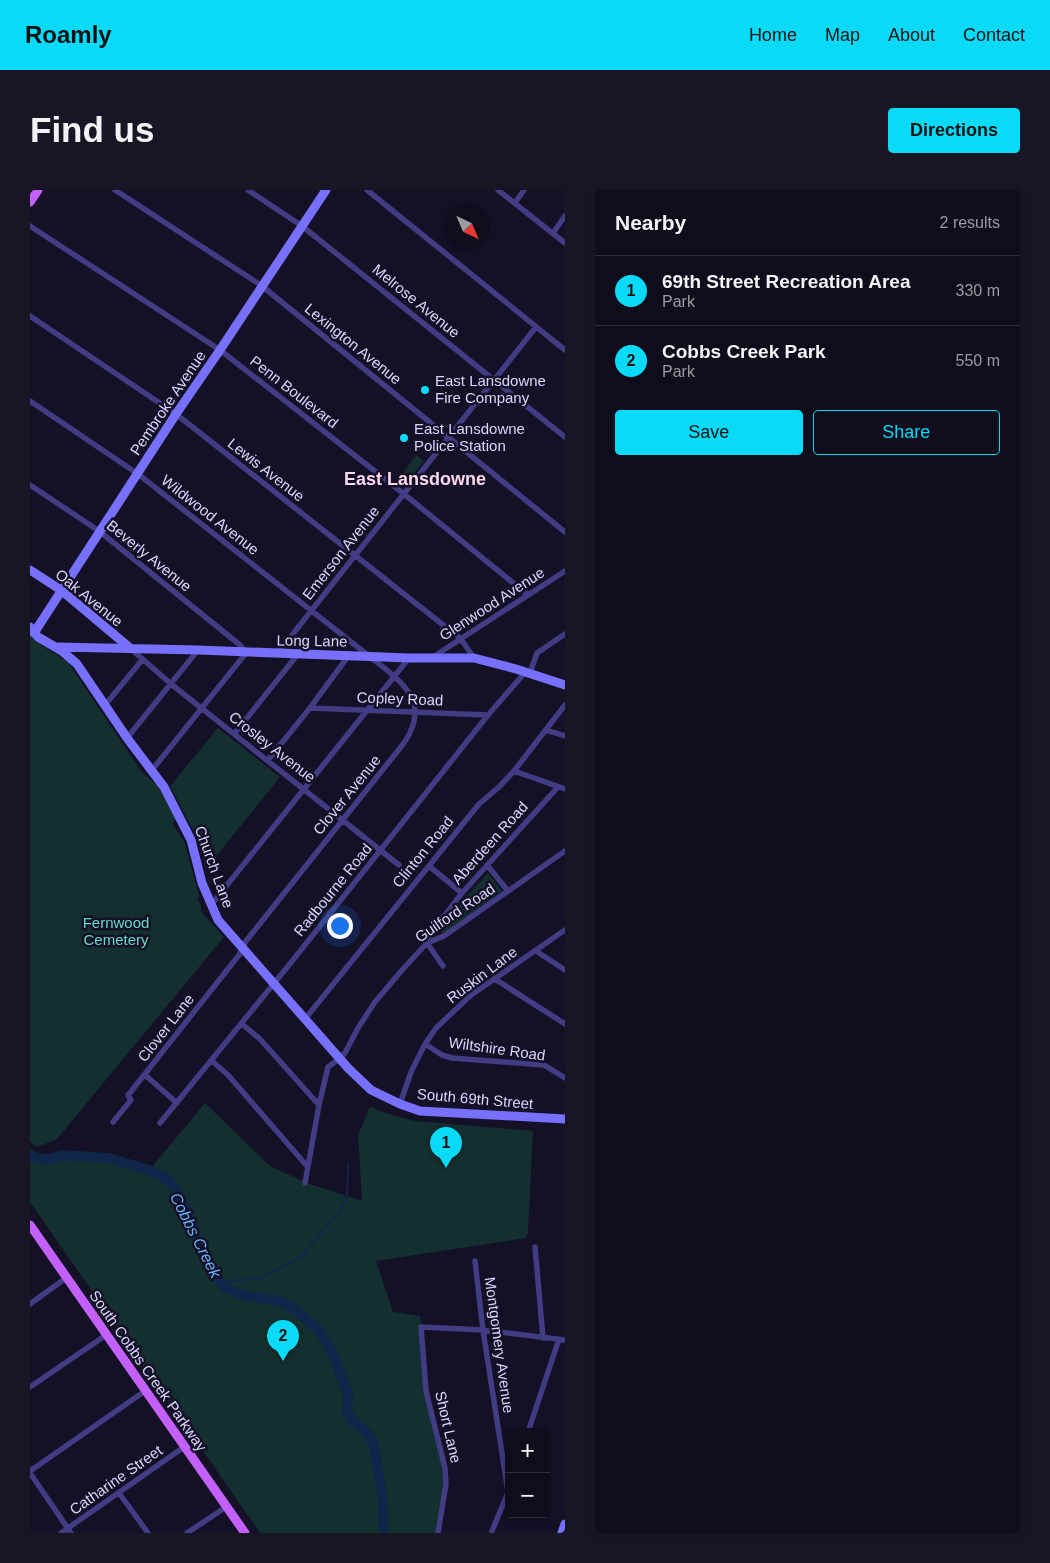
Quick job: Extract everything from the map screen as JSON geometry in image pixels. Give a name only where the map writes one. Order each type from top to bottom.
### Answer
[{"type":"main road","points":[[30,202],[38,190]]},
{"type":"main road","name":"South Cobbs Creek Parkway","points":[[30,1224],[244,1533]]},
{"type":"street","name":"Lexington Avenue","points":[[115,190],[262,286],[565,532]]},
{"type":"street","name":"Melrose Avenue","points":[[248,190],[302,226],[565,437]]},
{"type":"street","name":"Pembroke Avenue","points":[[32,630],[61,590],[326,190]]},
{"type":"street","points":[[367,190],[565,350]]},
{"type":"street","points":[[498,190],[565,243]]},
{"type":"street","points":[[515,203],[524,190]]},
{"type":"street","points":[[553,233],[565,216]]},
{"type":"street","name":"Penn Boulevard","points":[[30,226],[220,350],[404,494],[528,595]]},
{"type":"street","name":"Lewis Avenue","points":[[30,316],[176,414],[461,639],[474,658]]},
{"type":"street","name":"Emerson Avenue","points":[[277,654],[536,327]]},
{"type":"street","name":"Wildwood Avenue","points":[[30,401],[138,474],[369,656]]},
{"type":"street","name":"Beverly Avenue","points":[[30,486],[99,531],[240,645],[246,652]]},
{"type":"street","name":"Oak Avenue","points":[[30,570],[61,590],[130,648]]},
{"type":"street","name":"Glenwood Avenue","points":[[432,658],[565,571]]},
{"type":"street","name":"Church Lane","points":[[32,630],[45,642],[55,647],[77,664],[127,738],[164,787],[191,840],[202,883],[218,920],[340,1059]]},
{"type":"street","name":"Radbourne Road","points":[[160,1123],[242,1024],[488,715],[526,672],[537,653],[565,634]]},
{"type":"street","name":"Long Lane","points":[[55,647],[409,658],[474,658],[565,685]]},
{"type":"street","name":"Crosley Avenue","points":[[130,648],[171,684],[399,865]]},
{"type":"street","points":[[127,738],[198,650]]},
{"type":"street","points":[[152,770],[246,652]]},
{"type":"street","points":[[235,733],[298,654]]},
{"type":"street","points":[[268,760],[349,655]]},
{"type":"street","points":[[369,656],[394,676],[408,692],[414,702],[416,711]]},
{"type":"street","points":[[211,905],[409,658]]},
{"type":"street","points":[[105,705],[142,660]]},
{"type":"street","name":"Clinton Road","points":[[305,1019],[479,804],[514,771],[565,705]]},
{"type":"street","name":"Copley Road","points":[[310,708],[488,715]]},
{"type":"street","name":"Clover Avenue","points":[[242,948],[404,743],[413,726],[416,711]]},
{"type":"street","points":[[546,730],[565,736]]},
{"type":"street","points":[[514,771],[565,789]]},
{"type":"street","name":"Aberdeen Road","points":[[427,943],[432,932],[462,893],[558,787]]},
{"type":"street","name":"Guilford Road","points":[[305,1183],[328,1067],[340,1059],[375,1002],[427,943],[444,936],[565,851]]},
{"type":"street","points":[[487,865],[508,891]]},
{"type":"street","points":[[428,866],[462,893]]},
{"type":"street","name":"Ruskin Lane","points":[[400,1104],[411,1072],[425,1044],[436,1028],[471,995],[565,930]]},
{"type":"street","points":[[427,943],[443,966]]},
{"type":"street","name":"Clover Lane","points":[[113,1122],[130,1101],[129,1094],[239,955],[242,948]]},
{"type":"street","points":[[536,951],[565,970]]},
{"type":"street","points":[[495,979],[565,1024]]},
{"type":"street","points":[[242,1024],[260,1039],[319,1106]]},
{"type":"street","name":"Wiltshire Road","points":[[425,1044],[442,1055],[452,1058],[544,1065],[565,1078]]},
{"type":"street","name":"South 69th Street","points":[[340,1059],[371,1090],[420,1111],[565,1119]]},
{"type":"street","points":[[212,1061],[228,1075],[307,1166]]},
{"type":"street","points":[[144,1075],[177,1103]]},
{"type":"street","points":[[535,1247],[543,1338]]},
{"type":"street","name":"Montgomery Avenue","points":[[475,1261],[483,1330],[505,1473]]},
{"type":"street","points":[[30,1304],[66,1278]]},
{"type":"street","name":"Short Lane","points":[[438,1533],[446,1484],[445,1468],[426,1390],[421,1327],[483,1330]]},
{"type":"street","points":[[483,1330],[562,1339],[529,1428]]},
{"type":"street","points":[[30,1387],[106,1334]]},
{"type":"street","points":[[69,1531],[30,1472],[145,1391]]},
{"type":"street","name":"Catharine Street","points":[[61,1533],[69,1531],[119,1492],[184,1447]]},
{"type":"street","points":[[119,1492],[148,1533]]},
{"type":"street","points":[[492,1531],[505,1498]]},
{"type":"street","points":[[187,1533],[226,1507]]},
{"type":"street","points":[[562,1533],[565,1524]]},
{"type":"green space","points":[[416,455],[424,461],[405,485],[398,480]]},
{"type":"green space","name":"Fernwood Cemetery","points":[[30,635],[41,645],[68,662],[141,771],[158,786],[176,819],[172,823],[185,843],[201,911],[224,937],[57,1139],[37,1147],[30,1142]]},
{"type":"green space","points":[[218,728],[280,777],[206,869],[197,838],[170,786]]},
{"type":"green space","points":[[488,873],[502,891],[443,934],[438,928]]},
{"type":"green space","points":[[205,1103],[270,1166],[307,1183],[362,1201],[358,1135],[370,1107],[415,1121],[533,1131],[528,1233],[526,1238],[376,1261],[393,1312],[420,1316],[430,1406],[445,1478],[440,1533],[260,1533],[30,1202],[30,1149],[52,1156],[93,1154],[114,1157],[151,1168]]},
{"type":"waterway","name":"Cobbs Creek","points":[[30,1156],[36,1159],[50,1159],[61,1155],[108,1158],[149,1170],[168,1180],[187,1211],[204,1257],[226,1288],[246,1296],[280,1301],[298,1312],[319,1330],[334,1356],[348,1395],[347,1412],[373,1442],[382,1494],[384,1533]]},
{"type":"waterway","points":[[218,1279],[227,1281],[261,1278],[303,1256],[340,1212],[347,1196],[348,1163]]},
{"type":"place","name":"East Lansdowne Fire Company","points":[[425,390]]},
{"type":"place","name":"East Lansdowne Police Station","points":[[404,438]]},
{"type":"place","name":"69th Street Recreation Area","points":[[446,1168]]},
{"type":"place","name":"Cobbs Creek Park","points":[[283,1361]]},
{"type":"district","name":"East Lansdowne","points":[[415,479]]}]
